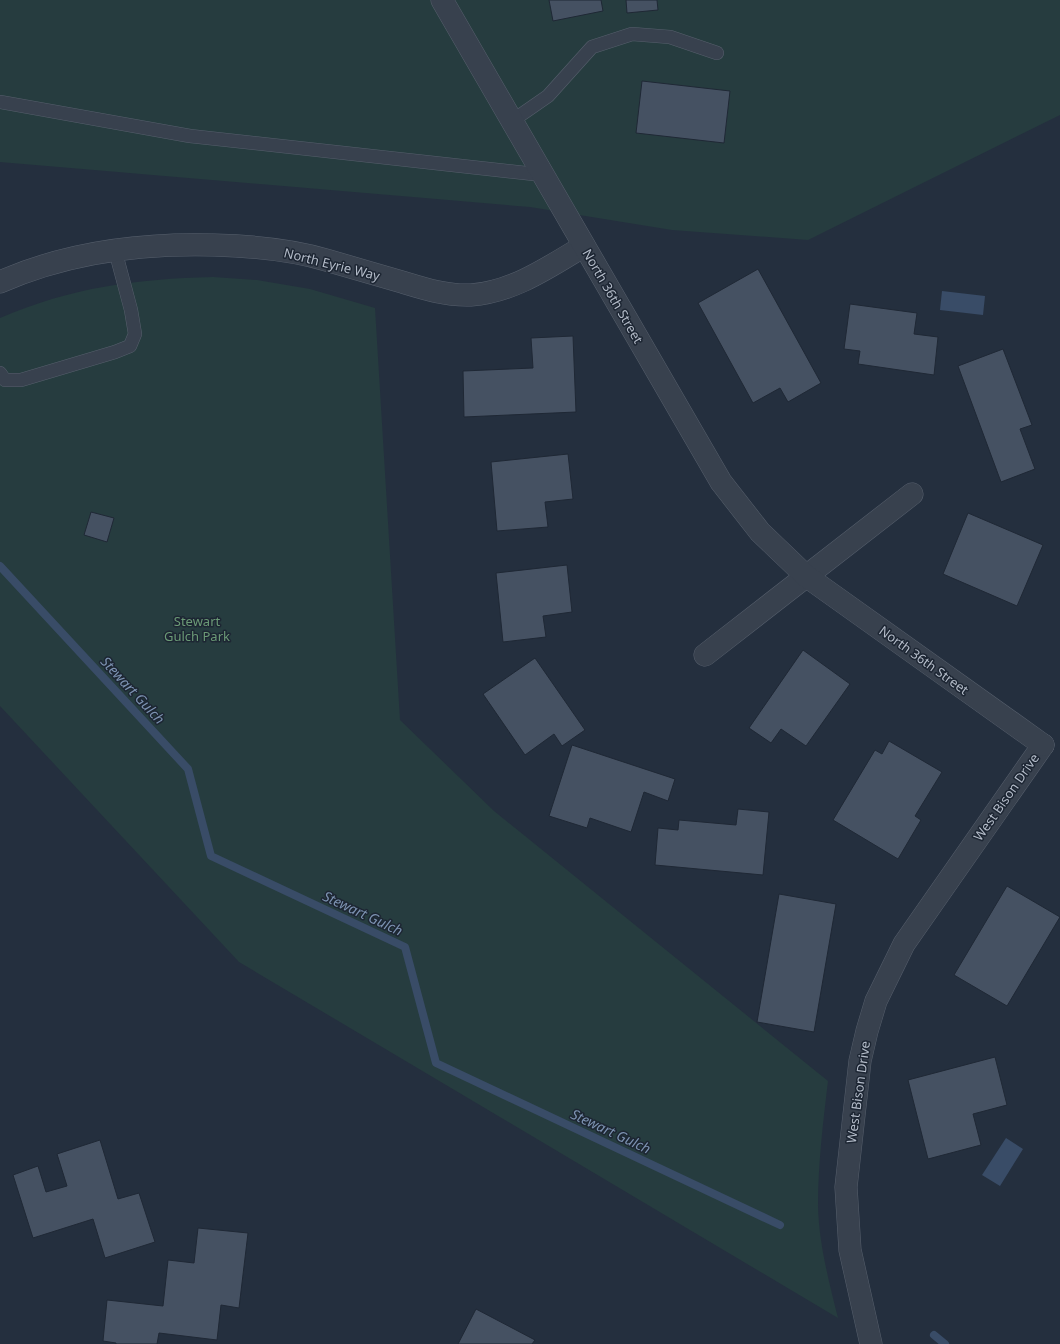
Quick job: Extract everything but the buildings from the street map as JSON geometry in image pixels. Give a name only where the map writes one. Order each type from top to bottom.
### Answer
[{"type":"street","name":"North 36th Street","points":[[442,0],[721,482],[760,532],[806,576],[1043,745]]},
{"type":"street","name":"North Eyrie Way","points":[[0,282],[25,271],[61,260],[115,250],[173,244],[249,246],[324,259],[439,293],[471,295],[502,289],[531,277],[584,246]]},
{"type":"street","points":[[705,655],[912,494]]},
{"type":"street","name":"West Bison Drive","points":[[871,1344],[850,1250],[846,1188],[860,1061],[867,1031],[880,994],[904,944],[1043,745]]},
{"type":"lane","points":[[512,121],[548,96],[592,47],[632,34],[670,37],[717,53]]},
{"type":"lane","points":[[0,102],[190,136],[543,175]]},
{"type":"lane","points":[[0,373],[5,380],[21,380],[115,352],[130,346],[135,334],[131,310],[115,250]]},
{"type":"green space","points":[[0,0],[1060,0],[1060,115],[808,240],[672,230],[530,207],[0,162]]},
{"type":"green space","name":"Stewart Gulch Park","points":[[213,277],[257,280],[310,289],[375,308],[400,720],[494,811],[828,1081],[820,1159],[818,1206],[822,1249],[838,1318],[239,962],[0,706],[0,318],[27,307],[79,292],[157,280]]},
{"type":"water","points":[[942,291],[985,296],[983,315],[940,310]]},
{"type":"water","points":[[1006,1138],[1023,1149],[1000,1186],[982,1175]]},
{"type":"waterway","name":"Stewart Gulch","points":[[0,566],[188,769],[211,856],[405,947],[436,1063],[780,1225]]},
{"type":"waterway","name":"Stewart Gulch","points":[[934,1335],[945,1344]]}]
